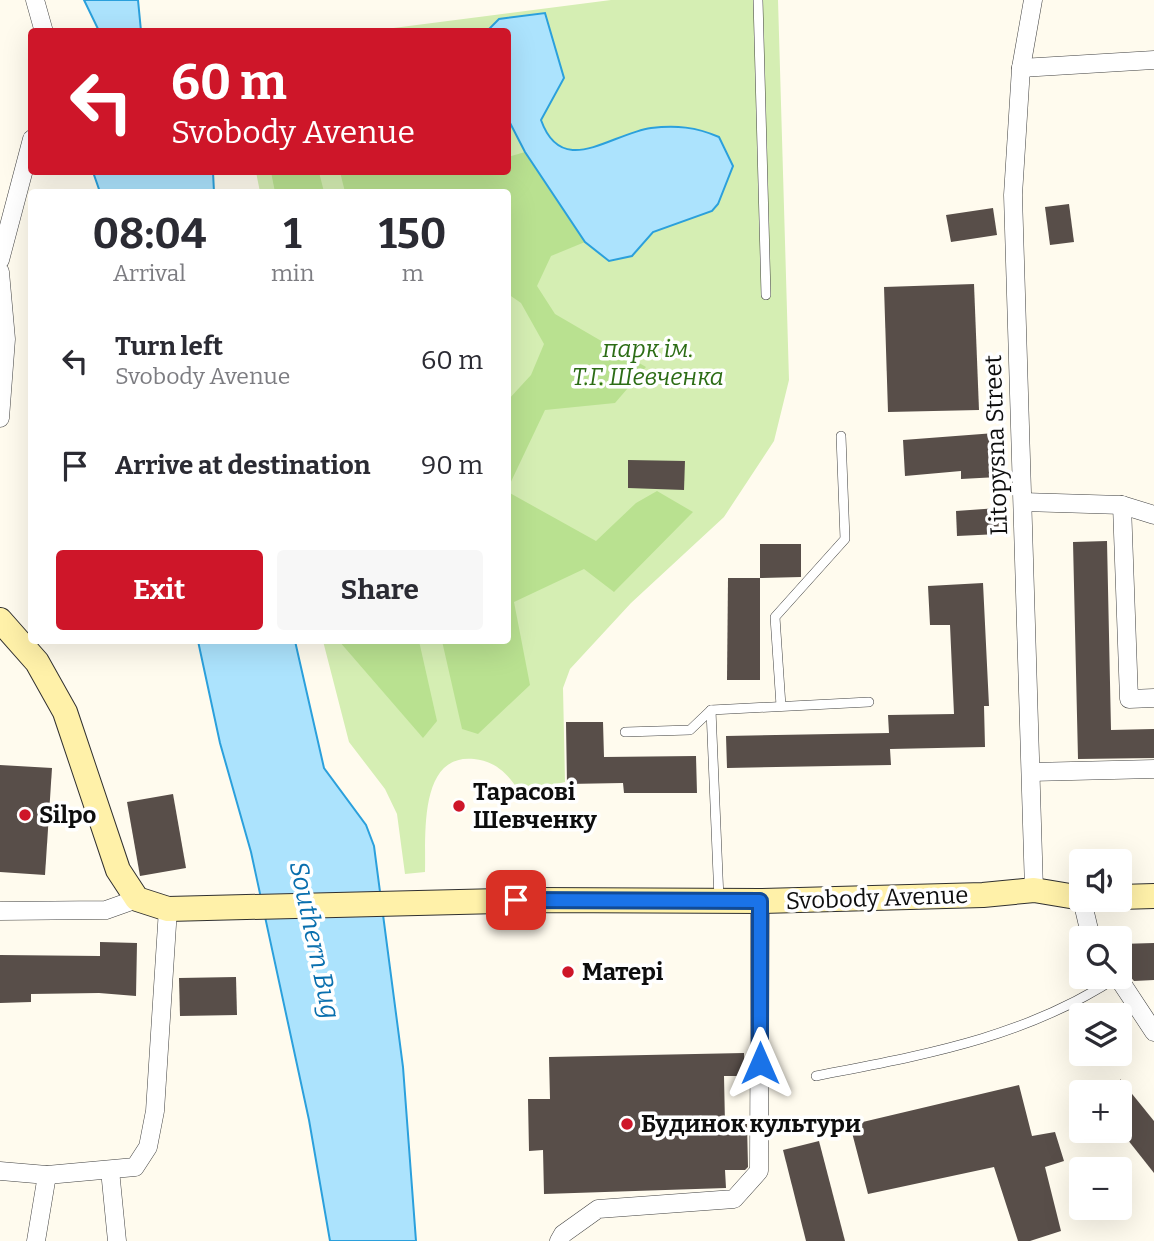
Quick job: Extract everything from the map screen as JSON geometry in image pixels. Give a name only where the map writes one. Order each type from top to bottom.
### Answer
[{"type":"main road","points":[[0,620],[37,662],[65,712],[90,778],[118,870],[136,899]]},
{"type":"main road","name":"Svobody Avenue","points":[[136,899],[168,909],[408,903],[760,901],[983,895],[1034,890],[1069,897]]},
{"type":"main road","points":[[1132,896],[1154,895]]},
{"type":"street","points":[[35,0],[43,28]]},
{"type":"street","name":"Litopysna Street","points":[[1033,0],[1021,68],[1013,195],[1034,890]]},
{"type":"street","points":[[1021,68],[1154,60]]},
{"type":"street","points":[[0,260],[28,154]]},
{"type":"street","points":[[0,272],[6,339],[0,418]]},
{"type":"street","points":[[1023,502],[1122,505],[1154,514]]},
{"type":"street","points":[[1122,505],[1129,699],[1154,698]]},
{"type":"street","points":[[1031,772],[1154,769]]},
{"type":"street","points":[[0,911],[106,910],[136,899]]},
{"type":"street","points":[[559,1241],[563,1234],[598,1209],[734,1199],[759,1171],[760,901]]},
{"type":"street","points":[[0,1171],[47,1175],[135,1167],[148,1147],[155,1111],[168,909]]},
{"type":"street","points":[[1125,989],[1154,1032]]},
{"type":"street","points":[[110,1170],[117,1241]]},
{"type":"street","points":[[36,1241],[47,1175]]},
{"type":"lane","points":[[758,0],[766,295]]},
{"type":"lane","points":[[781,706],[775,617],[845,539],[841,436]]},
{"type":"lane","points":[[625,732],[690,730],[711,710],[869,702]]},
{"type":"lane","points":[[711,710],[719,901]]},
{"type":"lane","points":[[816,1076],[954,1048],[1005,1033],[1073,1004],[1097,989]]},
{"type":"green space","name":"парк ім. Т.Г. Шевченка","points":[[611,0],[778,0],[789,380],[774,441],[724,517],[631,603],[570,669],[563,688],[565,782],[520,793],[506,775],[489,763],[474,759],[456,761],[443,769],[434,783],[429,800],[425,872],[405,874],[397,814],[385,789],[349,742],[324,644],[511,644],[511,189],[259,189],[257,175],[511,175],[511,28],[393,28]]},
{"type":"green space","points":[[525,152],[585,242],[551,256],[537,286],[555,314],[646,367],[615,403],[545,410],[511,482],[511,397],[531,375],[544,344],[521,303],[511,296],[511,189],[344,189],[341,175],[511,175],[511,156]]},
{"type":"green space","points":[[272,175],[320,175],[323,189],[274,189]]},
{"type":"green space","points":[[657,491],[693,512],[614,592],[584,569],[514,602],[530,685],[478,734],[462,729],[443,644],[511,644],[511,494],[596,541],[636,503]]},
{"type":"green space","points":[[342,644],[420,644],[437,721],[423,738]]},
{"type":"water","points":[[84,0],[138,0],[141,28],[98,28]]},
{"type":"water","points":[[545,13],[564,78],[541,120],[550,138],[561,147],[574,150],[589,148],[635,132],[660,127],[694,129],[719,137],[733,166],[718,204],[712,211],[653,232],[632,256],[609,261],[585,242],[525,152],[511,125],[511,28],[490,28],[499,19]]},
{"type":"water","points":[[94,175],[213,175],[214,189],[99,189]]},
{"type":"water","name":"Southern Bug","points":[[199,644],[296,644],[324,768],[366,825],[374,846],[403,1067],[416,1241],[330,1241],[309,1120],[251,852],[220,743]]},
{"type":"building","points":[[1069,204],[1074,242],[1050,245],[1045,207]]},
{"type":"building","points":[[993,208],[997,235],[951,242],[946,215]]},
{"type":"building","points":[[974,284],[979,410],[888,412],[884,287]]},
{"type":"building","points":[[995,433],[998,477],[961,479],[961,471],[905,476],[903,440]]},
{"type":"building","points":[[628,460],[685,461],[684,490],[628,488]]},
{"type":"building","points":[[998,508],[999,534],[957,536],[956,511]]},
{"type":"building","points":[[1107,541],[1111,730],[1154,729],[1154,758],[1078,759],[1073,542]]},
{"type":"building","points":[[760,544],[801,544],[801,577],[760,578]]},
{"type":"building","points":[[728,578],[760,578],[760,680],[727,680]]},
{"type":"building","points":[[983,583],[989,706],[984,706],[985,747],[890,749],[891,765],[727,768],[726,736],[889,733],[888,715],[954,714],[950,625],[930,625],[928,586]]},
{"type":"building","points":[[566,722],[603,722],[604,757],[696,756],[697,793],[624,793],[623,783],[567,784]]},
{"type":"building","name":"Silpo","points":[[0,765],[52,768],[45,875],[0,872]]},
{"type":"building","points":[[173,794],[186,868],[140,876],[127,802]]},
{"type":"building","points":[[100,942],[137,943],[136,996],[99,993],[31,994],[31,1002],[0,1003],[0,955],[100,956]]},
{"type":"building","points":[[1154,943],[1154,980],[1134,981],[1132,979],[1132,944]]},
{"type":"building","points":[[236,977],[237,1015],[180,1016],[179,978]]},
{"type":"building","name":"Будинок культури","points":[[744,1053],[745,1076],[724,1076],[725,1124],[747,1124],[748,1167],[745,1170],[725,1170],[726,1188],[544,1194],[543,1150],[529,1151],[528,1099],[550,1099],[549,1057]]},
{"type":"building","points":[[1019,1085],[1032,1136],[1055,1132],[1064,1161],[1045,1167],[1061,1231],[1030,1241],[1018,1241],[994,1167],[868,1194],[850,1125]]},
{"type":"building","points":[[1132,1094],[1154,1121],[1154,1173],[1130,1143]]},
{"type":"building","points":[[819,1141],[845,1241],[806,1241],[783,1150]]},
{"type":"place","name":"Тарасові Шевченку","points":[[459,806]]},
{"type":"place","name":"Silpo","points":[[25,815]]},
{"type":"place","name":"Матері","points":[[568,972]]},
{"type":"place","name":"Будинок культури","points":[[627,1124]]},
{"type":"route","points":[[516,900],[760,901],[760,1063]]}]
